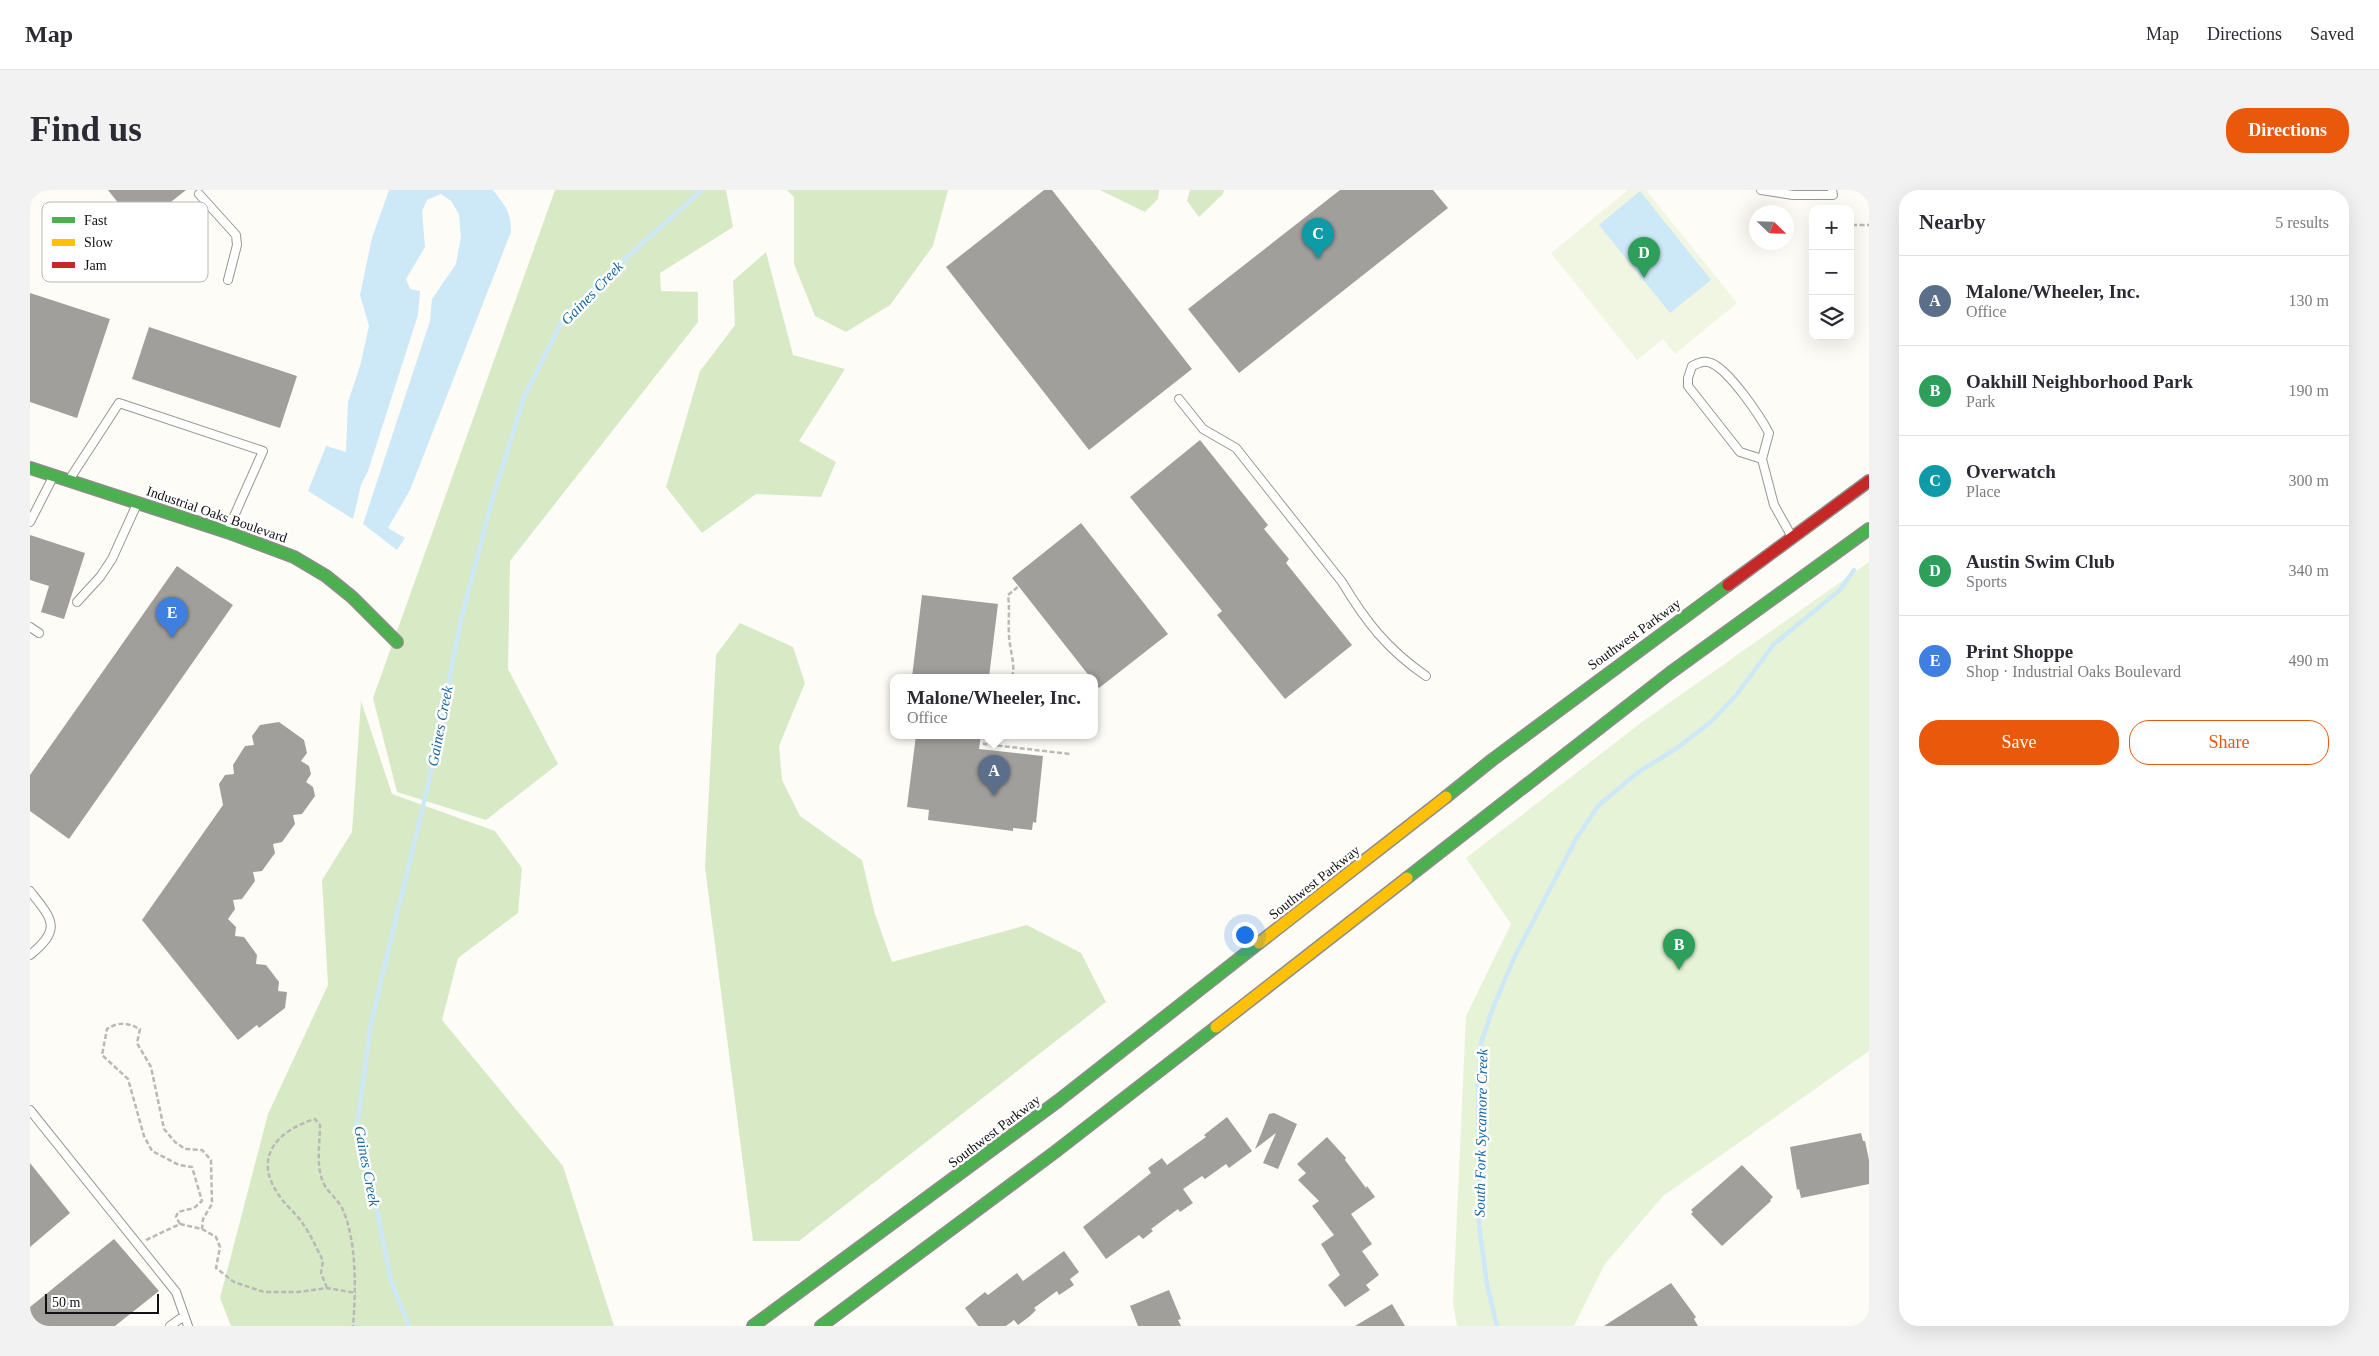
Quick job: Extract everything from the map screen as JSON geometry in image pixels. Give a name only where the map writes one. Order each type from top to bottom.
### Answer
[{"type":"main road","name":"Industrial Oaks Boulevard","points":[[30,468],[227,532],[294,557],[326,576],[352,597],[397,642]]},
{"type":"main road","name":"Southwest Parkway","points":[[753,1326],[1050,1107],[1497,755],[1869,481]]},
{"type":"main road","points":[[821,1326],[1055,1152],[1670,673],[1869,529]]},
{"type":"lane","points":[[1761,190],[1793,195],[1832,195],[1832,190]]},
{"type":"lane","points":[[199,194],[206,202]]},
{"type":"lane","points":[[208,204],[236,235],[238,245],[228,280]]},
{"type":"lane","points":[[1762,458],[1740,452],[1688,386],[1688,378],[1692,366],[1704,361],[1712,363],[1723,370],[1759,415],[1769,433],[1762,458],[1774,505],[1792,537]]},
{"type":"lane","points":[[1179,399],[1203,429],[1236,448],[1342,582],[1356,607],[1393,652],[1426,676]]},
{"type":"lane","points":[[68,480],[120,404],[263,452],[227,532]]},
{"type":"lane","points":[[30,522],[54,475]]},
{"type":"lane","points":[[78,602],[100,577],[112,559],[138,502]]},
{"type":"lane","points":[[30,627],[39,633]]},
{"type":"lane","points":[[30,891],[46,911],[52,927],[47,941],[30,955]]},
{"type":"lane","points":[[30,1110],[176,1292],[188,1326]]},
{"type":"lane","points":[[170,1326],[184,1316]]},
{"type":"path","points":[[1854,225],[1869,224]]},
{"type":"path","points":[[1013,674],[1014,669],[1009,635],[1011,610],[1008,595],[1019,586]]},
{"type":"path","points":[[985,739],[984,744],[1070,754]]},
{"type":"path","points":[[180,1224],[176,1217],[178,1212],[194,1208],[202,1200],[196,1178],[192,1167],[179,1165],[152,1151],[144,1136],[128,1079],[102,1054],[107,1029],[116,1023],[128,1023],[140,1029],[137,1043],[151,1066],[164,1129],[175,1142],[185,1149],[202,1150],[211,1160],[212,1204],[202,1219],[202,1229]]},
{"type":"path","points":[[327,1288],[321,1273],[324,1261],[303,1224],[280,1197],[270,1178],[268,1166],[271,1147],[280,1135],[304,1122],[315,1119],[320,1125],[320,1170],[325,1186],[342,1207],[350,1237],[356,1293],[353,1326]]},
{"type":"path","points":[[139,1246],[152,1236],[180,1224],[202,1229],[216,1237],[220,1247],[216,1268],[234,1282],[264,1292],[298,1292],[327,1288],[356,1293]]},
{"type":"green space","points":[[555,190],[726,190],[733,227],[660,273],[661,291],[698,292],[698,322],[510,561],[508,669],[558,764],[486,820],[397,792],[373,698]]},
{"type":"green space","points":[[787,190],[948,190],[933,246],[890,305],[846,332],[815,316],[794,264],[794,197]]},
{"type":"green space","points":[[1100,190],[1159,190],[1158,199],[1145,212]]},
{"type":"green space","points":[[1190,190],[1224,190],[1223,194],[1199,217],[1187,201]]},
{"type":"green space","points":[[1628,190],[1646,190],[1737,303],[1675,354],[1663,339],[1637,360],[1551,253]]},
{"type":"green space","points":[[766,252],[793,355],[845,369],[799,441],[836,462],[821,497],[756,494],[702,533],[666,487],[700,371],[735,325],[733,281]]},
{"type":"green space","points":[[1869,562],[1869,1051],[1663,1196],[1605,1264],[1574,1326],[1457,1326],[1453,1303],[1466,1016],[1511,924],[1466,858],[1642,722]]},
{"type":"green space","points":[[740,623],[793,647],[805,683],[779,746],[782,780],[800,816],[862,860],[875,914],[892,962],[1027,925],[1081,953],[1106,1002],[799,1241],[753,1241],[705,867],[716,655]]},
{"type":"green space","points":[[361,701],[392,794],[495,831],[522,868],[518,913],[458,958],[442,1020],[563,1166],[614,1326],[231,1326],[220,1298],[268,1114],[328,985],[322,880],[352,832]]},
{"type":"water","points":[[389,190],[493,190],[504,205],[511,225],[511,232],[410,490],[388,528],[405,538],[397,550],[363,524],[430,321],[432,299],[456,264],[461,237],[459,214],[451,201],[441,194],[427,200],[422,211],[425,247],[406,279],[410,289],[420,291],[418,315],[368,471],[361,485],[353,519],[308,491],[326,446],[346,452],[348,402],[360,366],[369,326],[360,295],[372,238]]},
{"type":"water","points":[[1640,191],[1711,280],[1670,313],[1599,225]]},
{"type":"building","points":[[108,190],[186,190],[171,202],[117,202]]},
{"type":"building","points":[[1044,190],[1052,190],[1192,369],[1089,450],[946,267]]},
{"type":"building","points":[[1340,190],[1433,190],[1448,208],[1239,373],[1188,309]]},
{"type":"building","points":[[30,293],[110,319],[77,418],[30,402]]},
{"type":"building","points":[[149,327],[297,376],[280,428],[132,379]]},
{"type":"building","points":[[1200,440],[1268,525],[1264,529],[1289,559],[1286,563],[1352,645],[1285,699],[1217,615],[1222,611],[1130,497]]},
{"type":"building","points":[[1081,523],[1168,634],[1099,688],[1098,674],[1088,674],[1012,578]]},
{"type":"building","points":[[30,535],[85,553],[64,619],[41,612],[49,586],[30,580]]},
{"type":"building","points":[[177,566],[233,605],[69,839],[30,811],[30,775]]},
{"type":"building","points":[[922,595],[998,604],[989,674],[912,674]]},
{"type":"building","points":[[279,722],[304,740],[307,753],[301,761],[309,766],[311,774],[306,782],[313,787],[315,796],[302,814],[293,815],[295,824],[282,842],[273,844],[275,853],[262,871],[253,872],[255,881],[242,899],[233,900],[235,909],[228,919],[236,927],[235,936],[244,937],[257,955],[256,964],[266,965],[279,982],[278,991],[287,992],[285,1008],[259,1028],[257,1025],[238,1040],[142,920],[223,805],[219,784],[225,775],[234,774],[233,765],[245,746],[254,745],[252,736],[260,725]]},
{"type":"building","points":[[916,739],[980,739],[979,749],[1043,756],[1036,823],[1033,822],[1032,830],[1013,828],[1013,831],[928,820],[929,810],[907,807]]},
{"type":"building","points":[[1274,1113],[1297,1124],[1278,1169],[1263,1163],[1276,1133],[1255,1149],[1269,1114]]},
{"type":"building","points":[[1227,1117],[1252,1151],[1229,1168],[1226,1164],[1205,1179],[1202,1176],[1183,1189],[1193,1203],[1180,1212],[1178,1209],[1151,1229],[1153,1231],[1143,1239],[1139,1235],[1106,1259],[1083,1227],[1151,1173],[1148,1168],[1162,1158],[1167,1165],[1206,1137],[1204,1135]]},
{"type":"building","points":[[1861,1133],[1863,1141],[1865,1141],[1869,1160],[1869,1184],[1801,1198],[1799,1189],[1797,1190],[1790,1147]]},
{"type":"building","points":[[1327,1137],[1346,1158],[1345,1160],[1375,1197],[1351,1214],[1372,1244],[1362,1251],[1379,1275],[1366,1285],[1370,1290],[1345,1307],[1328,1285],[1340,1275],[1321,1244],[1334,1235],[1312,1206],[1319,1201],[1298,1180],[1306,1173],[1297,1164]]},
{"type":"building","points":[[30,1163],[70,1213],[30,1247]]},
{"type":"building","points":[[1742,1165],[1773,1197],[1722,1246],[1691,1214],[1693,1212],[1691,1210]]},
{"type":"building","points":[[114,1239],[159,1291],[115,1326],[30,1326],[30,1307]]},
{"type":"building","points":[[1064,1251],[1079,1272],[1070,1279],[1074,1285],[1059,1295],[1057,1291],[1034,1308],[1036,1310],[1018,1325],[1014,1320],[1006,1326],[978,1326],[965,1308],[985,1292],[988,1295],[1017,1273],[1023,1281]]},
{"type":"building","points":[[1671,1283],[1696,1317],[1694,1319],[1698,1326],[1604,1326]]},
{"type":"building","points":[[1169,1290],[1181,1319],[1178,1320],[1181,1326],[1138,1326],[1130,1306]]},
{"type":"building","points":[[1392,1304],[1405,1326],[1355,1326]]},
{"type":"waterway","name":"Gaines Creek","points":[[409,1326],[391,1281],[375,1200],[357,1125],[371,1023],[429,781],[461,620],[491,504],[524,397],[561,323],[598,283],[702,190]]},
{"type":"waterway","points":[[1867,190],[1869,198]]},
{"type":"waterway","name":"South Fork Sycamore Creek","points":[[1497,1326],[1487,1285],[1479,1225],[1478,1080],[1481,1043],[1514,958],[1576,839],[1598,806],[1637,773],[1677,748],[1712,721],[1737,694],[1774,644],[1840,590],[1854,570]]},
{"type":"traffic: fast","points":[[30,468],[227,532],[294,557],[326,576],[352,597],[397,642]]},
{"type":"traffic: fast","points":[[1407,878],[1670,673],[1869,529]]},
{"type":"traffic: fast","points":[[1446,797],[1492,760],[1728,585]]},
{"type":"traffic: fast","points":[[753,1326],[1058,1101],[1259,943]]},
{"type":"traffic: fast","points":[[821,1326],[1055,1152],[1216,1027]]},
{"type":"traffic: slow","points":[[1259,943],[1446,797]]},
{"type":"traffic: slow","points":[[1216,1027],[1407,878]]},
{"type":"traffic: jam","points":[[1728,585],[1869,481]]},
{"type":"place","name":"Overwatch","points":[[1318,259]]},
{"type":"place","name":"Austin Swim Club","points":[[1644,278]]},
{"type":"place","name":"Print Shoppe","points":[[172,638]]},
{"type":"place","name":"Malone/Wheeler, Inc.","points":[[994,796]]},
{"type":"place","name":"Oakhill Neighborhood Park","points":[[1679,970]]}]
